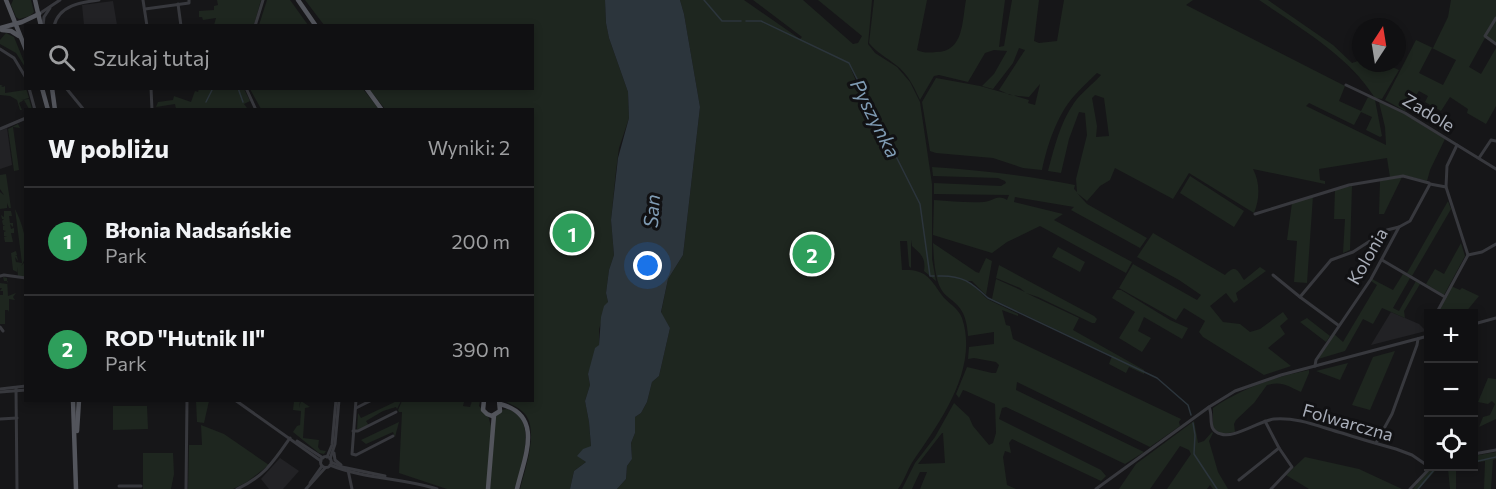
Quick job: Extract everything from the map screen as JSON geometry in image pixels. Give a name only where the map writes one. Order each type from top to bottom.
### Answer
[{"type":"main road","points":[[0,3],[5,0],[24,45]]},
{"type":"main road","points":[[35,0],[42,24]]},
{"type":"main road","points":[[298,0],[315,24]]},
{"type":"main road","points":[[0,29],[39,14]]},
{"type":"main road","points":[[0,29],[11,31],[21,38]]},
{"type":"main road","points":[[43,90],[47,108]]},
{"type":"main road","points":[[52,90],[55,108]]},
{"type":"main road","points":[[367,90],[381,108]]},
{"type":"main road","points":[[73,402],[76,489]]},
{"type":"main road","points":[[76,438],[79,402]]},
{"type":"main road","points":[[484,402],[483,410],[491,415]]},
{"type":"main road","points":[[488,489],[491,415],[500,404],[515,410],[524,418],[529,431],[517,489]]},
{"type":"street","points":[[39,14],[60,0]]},
{"type":"street","points":[[71,0],[74,5]]},
{"type":"street","points":[[55,24],[57,16],[74,5],[99,0]]},
{"type":"street","points":[[144,0],[147,24]]},
{"type":"street","points":[[171,0],[171,5]]},
{"type":"street","points":[[145,9],[189,3],[189,0]]},
{"type":"street","points":[[256,24],[263,0]]},
{"type":"street","points":[[178,4],[181,24]]},
{"type":"street","points":[[43,24],[51,6]]},
{"type":"street","points":[[1496,18],[1485,36],[1496,44]]},
{"type":"street","points":[[0,49],[14,58],[24,75]]},
{"type":"street","name":"Zadole","points":[[1346,85],[1406,113],[1496,169]]},
{"type":"street","points":[[30,90],[34,108]]},
{"type":"street","points":[[68,90],[82,108]]},
{"type":"street","points":[[151,90],[152,108]]},
{"type":"street","points":[[247,90],[255,108]]},
{"type":"street","points":[[0,129],[24,119]]},
{"type":"street","points":[[1479,158],[1491,140],[1496,141]]},
{"type":"street","points":[[1439,309],[1468,255],[1446,187],[1447,166],[1457,145]]},
{"type":"street","points":[[1255,214],[1340,186],[1403,176],[1446,187]]},
{"type":"street","name":"Kolonia","points":[[1315,366],[1315,362],[1338,326],[1371,279],[1399,226],[1410,221],[1430,183]]},
{"type":"street","points":[[1300,297],[1331,260],[1353,252],[1387,230],[1399,226]]},
{"type":"street","points":[[1468,255],[1482,252],[1496,244]]},
{"type":"street","points":[[1382,260],[1445,297]]},
{"type":"street","points":[[1273,275],[1338,326]]},
{"type":"street","points":[[0,276],[24,278]]},
{"type":"street","points":[[1478,323],[1496,318]]},
{"type":"street","points":[[0,327],[3,332]]},
{"type":"street","points":[[1096,489],[1209,407],[1252,384],[1424,337]]},
{"type":"street","points":[[1376,443],[1395,406],[1418,345],[1418,339]]},
{"type":"street","points":[[16,389],[17,489]]},
{"type":"street","points":[[1,390],[24,389]]},
{"type":"street","points":[[17,395],[24,390]]},
{"type":"street","points":[[186,489],[187,402]]},
{"type":"street","points":[[238,402],[326,462],[347,470],[437,489]]},
{"type":"street","points":[[326,462],[332,445],[337,402]]},
{"type":"street","points":[[337,402],[334,450],[337,461],[347,470],[352,489]]},
{"type":"street","points":[[356,402],[351,453],[354,455],[393,436]]},
{"type":"street","points":[[356,408],[369,402]]},
{"type":"street","name":"Folwarczna","points":[[1209,407],[1211,426],[1221,435],[1231,435],[1265,421],[1297,420],[1404,452],[1424,464]]},
{"type":"street","points":[[353,431],[358,432],[396,412]]},
{"type":"street","points":[[0,419],[17,418]]},
{"type":"street","points":[[1265,421],[1292,467],[1271,489]]},
{"type":"street","points":[[237,489],[258,478],[272,465],[290,438]]},
{"type":"street","points":[[1239,480],[1280,448]]},
{"type":"street","points":[[308,488],[334,450]]},
{"type":"street","points":[[1478,453],[1496,450]]},
{"type":"street","points":[[1410,489],[1426,471]]},
{"type":"street","points":[[119,486],[141,486]]},
{"type":"shaded area","points":[[13,0],[31,0],[34,12],[30,16],[19,19],[11,5]]},
{"type":"shaded area","points":[[217,0],[261,0],[254,24],[214,24],[216,18],[203,20],[199,17],[199,11],[214,10],[214,6],[218,5]]},
{"type":"shaded area","points":[[267,0],[290,0],[307,24],[259,24]]},
{"type":"shaded area","points":[[305,0],[605,0],[609,38],[628,92],[629,118],[619,148],[616,171],[611,220],[614,255],[609,270],[606,293],[608,302],[599,329],[599,345],[588,374],[590,385],[585,401],[591,446],[578,456],[586,462],[574,471],[570,489],[520,489],[530,450],[531,430],[525,414],[507,402],[534,402],[534,108],[384,108],[370,90],[534,90],[534,24],[323,24]]},
{"type":"shaded area","points":[[680,0],[744,0],[800,39],[802,37],[753,0],[803,0],[853,44],[858,43],[862,36],[818,0],[872,0],[868,44],[875,53],[897,67],[910,82],[920,102],[932,184],[932,259],[936,281],[924,271],[923,259],[912,246],[911,240],[911,268],[907,241],[900,241],[902,270],[921,272],[958,311],[966,337],[965,356],[961,375],[945,412],[898,489],[617,489],[626,479],[627,466],[632,459],[631,443],[635,433],[635,417],[641,413],[647,402],[652,382],[659,376],[670,328],[661,313],[668,279],[683,255],[700,107]],"holes":[[[849,64],[883,132],[878,130],[854,82],[856,81]]]},
{"type":"shaded area","points":[[874,0],[927,0],[917,50],[928,53],[945,51],[957,41],[966,0],[1005,0],[999,47],[1004,46],[1012,0],[1039,0],[1034,41],[1039,43],[1057,41],[1064,0],[1193,0],[1186,5],[1345,86],[1339,101],[1361,111],[1368,97],[1375,100],[1382,136],[1366,130],[1372,117],[1361,112],[1354,125],[1309,103],[1306,106],[1386,145],[1385,127],[1379,102],[1405,114],[1445,139],[1427,181],[1403,175],[1390,177],[1387,158],[1319,169],[1320,180],[1325,181],[1325,184],[1253,169],[1258,191],[1254,213],[1189,173],[1173,199],[1115,168],[1110,180],[1100,186],[1087,201],[1077,193],[1087,204],[1147,238],[1140,248],[1071,210],[1074,207],[1015,197],[1014,202],[1063,214],[1054,220],[1132,262],[1126,273],[1040,226],[1007,242],[992,253],[933,235],[934,200],[984,202],[998,198],[1007,200],[1009,195],[934,194],[934,183],[1001,186],[1006,183],[1005,181],[998,178],[933,176],[932,167],[1004,174],[1075,185],[1074,189],[1077,192],[1076,179],[1087,135],[1085,113],[1079,112],[1069,139],[1061,173],[1048,171],[1058,136],[1069,111],[1101,75],[1097,73],[1074,96],[1063,112],[1050,141],[1042,170],[1023,168],[993,158],[930,151],[922,102],[936,78],[980,86],[1007,94],[999,90],[1025,50],[1019,48],[1013,63],[993,89],[982,86],[994,74],[1007,51],[994,50],[985,53],[968,82],[939,75],[934,76],[920,100],[904,72],[869,43]],"holes":[[[1040,84],[1035,105],[1028,103],[1029,100],[1012,95],[1029,97]],[[1095,95],[1104,98],[1109,136],[1096,137],[1097,126],[1092,98]]]},
{"type":"shaded area","points":[[1259,0],[1268,0],[1333,45],[1352,63],[1352,69],[1337,55]]},
{"type":"shaded area","points":[[1451,0],[1496,0],[1496,44],[1485,38],[1469,67],[1481,74],[1496,48],[1496,106],[1486,124],[1467,113],[1468,109],[1450,97],[1441,111],[1425,102],[1428,96],[1419,91],[1405,111],[1385,100],[1399,72],[1406,72],[1406,59],[1416,40],[1433,48],[1448,17]],"holes":[[[1432,48],[1456,60],[1443,85],[1419,73]]]},
{"type":"shaded area","points":[[113,1],[117,24],[84,24],[82,5]]},
{"type":"shaded area","points":[[6,33],[14,37],[24,65],[16,53],[0,44],[0,40]]},
{"type":"shaded area","points":[[1354,72],[1398,72],[1382,99],[1375,98]]},
{"type":"shaded area","points":[[0,85],[5,86],[5,93],[27,90],[29,98],[21,100],[29,99],[32,108],[28,108],[24,100],[19,103],[22,110],[20,110],[17,100],[10,96],[0,95]]},
{"type":"shaded area","points":[[199,90],[244,90],[250,101],[244,104],[247,108],[176,108],[175,104],[156,107],[158,102],[173,100],[174,96],[191,102],[195,91]]},
{"type":"shaded area","points":[[251,90],[364,90],[378,108],[260,108]]},
{"type":"shaded area","points":[[18,124],[20,128],[13,127],[19,170],[14,171],[8,129]]},
{"type":"shaded area","points":[[7,128],[12,165],[0,169],[0,131]]},
{"type":"shaded area","points":[[6,174],[11,208],[7,203],[7,208],[0,209],[0,192],[4,195],[0,189],[0,175]]},
{"type":"shaded area","points":[[1190,176],[1244,211],[1234,227],[1180,193]]},
{"type":"shaded area","points":[[1402,177],[1384,214],[1379,214],[1380,181]]},
{"type":"shaded area","points":[[1352,186],[1350,250],[1343,253],[1345,219],[1334,219],[1335,189]]},
{"type":"shaded area","points":[[1313,196],[1307,283],[1294,282],[1297,241],[1287,240],[1292,203]]},
{"type":"shaded area","points":[[1448,201],[1451,209],[1412,276],[1407,273]]},
{"type":"shaded area","points":[[15,209],[24,234],[24,260],[21,266],[24,263],[24,277],[18,276],[17,267],[17,272],[13,270],[11,253],[16,251],[15,256],[18,261],[15,257],[16,262],[22,263]]},
{"type":"shaded area","points":[[4,211],[11,211],[12,216],[9,216],[10,223],[13,223],[13,227],[10,224],[11,229],[14,228],[14,233],[11,233],[13,242],[5,242],[4,237],[7,237],[4,236],[6,231],[3,230],[5,225],[3,225],[4,219],[1,215],[4,217]]},
{"type":"shaded area","points":[[1153,233],[1225,275],[1234,269],[1244,280],[1260,267],[1266,271],[1236,293],[1238,300],[1234,303],[1226,293],[1210,306],[1223,322],[1240,324],[1250,332],[1260,329],[1283,312],[1288,319],[1280,326],[1285,334],[1268,348],[1291,366],[1264,375],[1203,337],[1199,332],[1205,321],[1184,308],[1176,320],[1119,288],[1133,264],[1197,300],[1201,295],[1137,257]]},
{"type":"shaded area","points":[[933,243],[979,273],[986,258],[992,261],[986,295],[972,281],[965,281],[971,283],[987,299],[1018,314],[1018,316],[1002,310],[1006,325],[1010,326],[1013,339],[1181,419],[1180,426],[1150,447],[1017,382],[1016,390],[1144,452],[1125,464],[1006,407],[1002,408],[999,419],[1101,470],[1106,476],[1101,481],[1012,439],[1009,443],[1011,453],[1005,451],[1003,457],[1007,485],[1016,489],[920,489],[927,472],[920,472],[912,489],[902,489],[915,463],[935,437],[954,403],[969,417],[973,426],[989,445],[993,443],[996,433],[995,404],[963,390],[959,398],[956,394],[967,367],[996,373],[999,365],[996,362],[968,359],[969,347],[994,344],[994,332],[968,336],[963,313],[944,293],[939,284]],"holes":[[[942,433],[943,433],[945,463],[918,464]]]},
{"type":"shaded area","points":[[1461,243],[1465,256],[1444,295],[1426,284],[1435,269],[1444,274]]},
{"type":"shaded area","points":[[1058,247],[1085,262],[1080,272],[1052,257]]},
{"type":"shaded area","points":[[999,265],[1094,316],[1097,319],[1095,323],[1092,323],[1026,293],[1079,318],[1073,330],[1144,370],[1144,374],[1129,367],[1126,373],[1109,364],[1112,356],[992,299],[996,279],[1025,292],[996,278]]},
{"type":"shaded area","points":[[1403,274],[1410,278],[1393,308],[1399,311],[1416,281],[1420,284],[1404,311],[1405,318],[1382,308],[1373,324],[1363,319],[1345,351],[1318,359],[1334,334],[1343,342],[1377,285],[1371,281],[1372,279],[1393,290]]},
{"type":"shaded area","points":[[0,283],[7,283],[8,296],[16,293],[13,297],[15,300],[9,299],[9,312],[5,310],[5,324],[0,324],[0,295],[3,295],[3,291],[0,291],[2,288],[0,288]]},
{"type":"shaded area","points":[[1451,286],[1460,290],[1462,288],[1479,296],[1468,309],[1440,309]]},
{"type":"shaded area","points":[[1117,290],[1121,290],[1170,320],[1188,328],[1182,339],[1144,317],[1138,331],[1151,338],[1142,352],[1119,338],[1135,312],[1112,298]]},
{"type":"shaded area","points":[[1391,312],[1419,324],[1424,329],[1424,332],[1371,345]]},
{"type":"shaded area","points":[[1307,318],[1330,336],[1326,342],[1300,322]]},
{"type":"shaded area","points":[[1395,351],[1370,410],[1352,405],[1373,357]]},
{"type":"shaded area","points":[[1348,363],[1340,380],[1316,371]]},
{"type":"shaded area","points":[[1309,370],[1301,392],[1281,384],[1267,385],[1254,403],[1236,420],[1235,432],[1222,434],[1213,429],[1213,408],[1224,401],[1259,384]]},
{"type":"shaded area","points":[[1488,378],[1496,379],[1496,419],[1479,427],[1483,417],[1490,415],[1495,404],[1492,401],[1488,404],[1478,402]]},
{"type":"shaded area","points":[[196,402],[209,402],[204,423],[197,422]]},
{"type":"shaded area","points":[[294,402],[300,402],[299,408],[301,402],[310,407],[305,408],[303,438],[319,440],[318,447],[326,451],[324,454],[319,453],[293,432],[300,425],[301,411],[293,410]]},
{"type":"shaded area","points":[[395,402],[400,402],[397,409],[396,407],[383,411],[366,421],[369,426],[357,430],[358,413],[361,418]]},
{"type":"shaded area","points":[[402,402],[464,402],[463,406],[470,407],[472,402],[480,402],[479,406],[488,415],[492,430],[487,489],[447,489],[399,473],[402,412],[398,410]]},
{"type":"shaded area","points":[[113,406],[147,406],[148,429],[113,430]]},
{"type":"shaded area","points":[[507,409],[517,415],[523,423],[525,444],[523,456],[515,489],[490,489],[495,417],[502,410]]},
{"type":"shaded area","points":[[1194,421],[1198,443],[1213,433],[1209,441],[1218,472],[1228,489],[1213,489],[1210,485],[1207,489],[1167,489],[1191,454],[1189,450],[1180,446],[1150,489],[1119,489],[1136,464]]},
{"type":"shaded area","points":[[399,422],[395,437],[393,432],[366,444],[361,440]]},
{"type":"shaded area","points":[[201,425],[224,434],[269,465],[247,482],[233,489],[188,489],[189,445],[202,445]]},
{"type":"shaded area","points":[[1496,452],[1496,459],[1493,460],[1491,489],[1484,489],[1485,461],[1478,462],[1478,455]]},
{"type":"shaded area","points":[[143,453],[173,453],[174,474],[171,489],[143,489]]},
{"type":"shaded area","points":[[1305,457],[1359,469],[1402,489],[1309,489],[1286,475]]},
{"type":"shaded area","points":[[280,458],[299,471],[283,489],[269,489],[261,479]]},
{"type":"shaded area","points":[[1435,471],[1419,489],[1413,489],[1426,473]]},
{"type":"shaded area","points":[[1448,471],[1456,471],[1456,489],[1450,489]]},
{"type":"water","name":"San","points":[[605,0],[680,0],[700,107],[683,255],[668,279],[661,312],[670,328],[659,376],[652,382],[647,402],[641,413],[635,417],[635,433],[631,443],[632,459],[627,466],[626,479],[617,489],[570,489],[574,471],[586,462],[577,456],[583,449],[591,446],[585,401],[590,385],[588,374],[595,348],[599,345],[601,317],[604,306],[608,302],[606,293],[609,270],[614,255],[611,220],[618,158],[629,118],[628,92],[609,38]]},
{"type":"waterway","name":"Pyszynka","points":[[704,0],[722,21],[741,21]]},
{"type":"waterway","name":"Pyszynka","points":[[746,21],[761,21],[849,63],[920,204],[930,276],[934,276]]},
{"type":"waterway","points":[[206,102],[212,90]]},
{"type":"waterway","points":[[239,90],[243,102]]},
{"type":"waterway","name":"Pyszynka","points":[[938,276],[960,278],[988,298],[1157,378],[1188,405],[1191,415]]},
{"type":"waterway","name":"Pyszynka","points":[[1193,423],[1194,454],[1217,489]]},
{"type":"waterway","name":"Pyszynka","points":[[1478,461],[1496,457]]},
{"type":"waterway","name":"Pyszynka","points":[[1418,489],[1433,471]]},
{"type":"place","name":"Błonia Nadsańskie","points":[[572,233]]},
{"type":"place","name":"ROD \"Hutnik II\"","points":[[812,254]]}]
